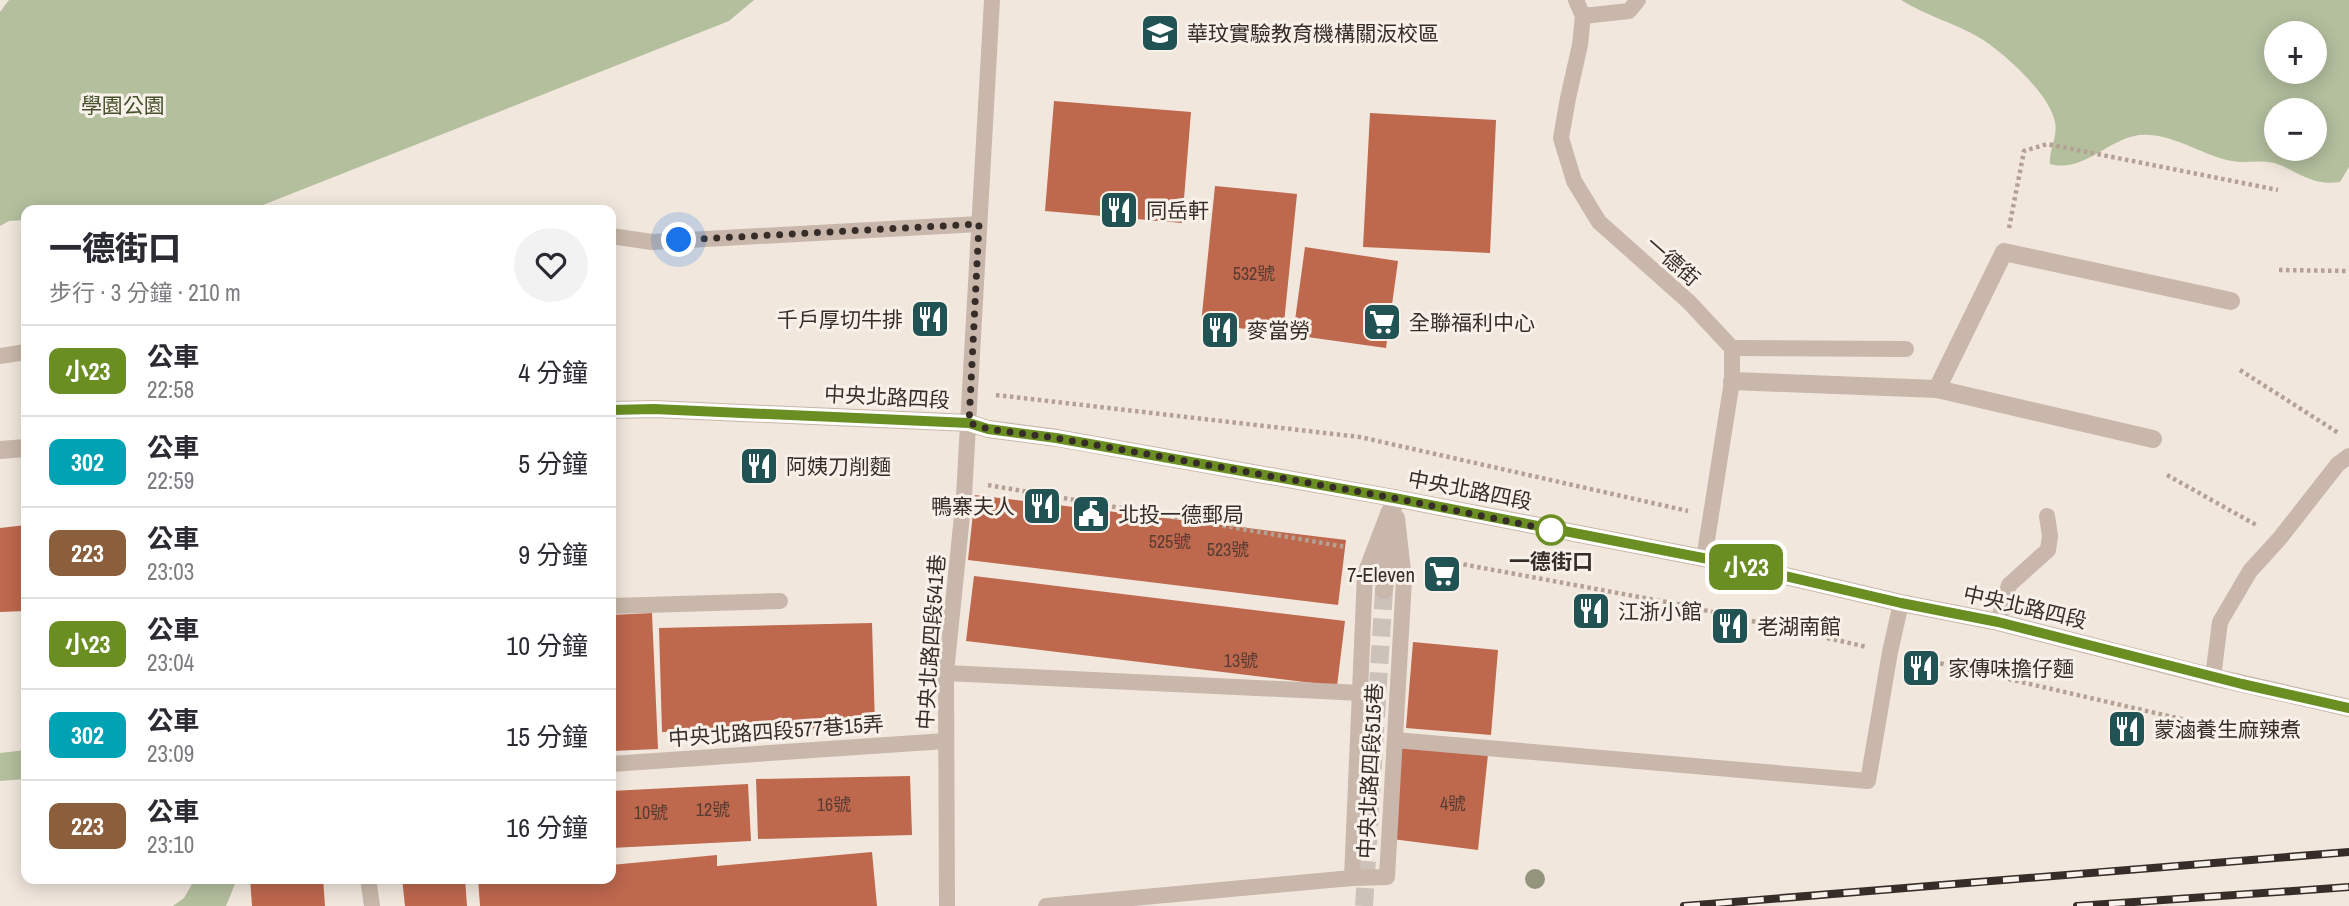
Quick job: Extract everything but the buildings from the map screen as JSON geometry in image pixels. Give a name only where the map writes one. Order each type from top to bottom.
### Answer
[{"type":"street","points":[[1937,389],[2004,252],[2231,301]]},
{"type":"street","points":[[1732,381],[1937,389],[2153,439]]},
{"type":"street","name":"中央北路四段","points":[[616,410],[654,409],[969,423],[988,429],[1056,438],[1394,498],[1734,564],[1901,603],[1998,622],[2213,677],[2349,708]]},
{"type":"street","points":[[0,450],[21,448]]},
{"type":"street","points":[[1384,590],[1394,498]]},
{"type":"lane","name":"中央北路四段541巷","points":[[947,906],[946,673],[969,423],[992,0]]},
{"type":"lane","points":[[1576,0],[1583,16],[1629,11],[1638,0]]},
{"type":"lane","name":"一德街","points":[[1583,16],[1580,45],[1567,98],[1561,138],[1574,181],[1599,222],[1689,302],[1732,348]]},
{"type":"lane","points":[[616,237],[652,242],[979,224]]},
{"type":"lane","points":[[1704,559],[1732,381],[1732,348],[1906,349]]},
{"type":"lane","points":[[0,356],[21,353]]},
{"type":"lane","points":[[2213,677],[2220,622],[2250,571],[2339,464],[2349,456]]},
{"type":"lane","name":"中央北路四段515巷","points":[[1394,498],[1404,580],[1387,877],[1352,878],[1365,574],[1394,498]]},
{"type":"lane","points":[[1998,622],[2009,585],[2048,550],[2050,536],[2047,516]]},
{"type":"lane","points":[[616,606],[780,601]]},
{"type":"lane","points":[[1395,740],[1868,781],[1901,603]]},
{"type":"lane","points":[[946,673],[1361,693]]},
{"type":"lane","name":"中央北路四段577巷15弄","points":[[616,764],[945,741]]},
{"type":"lane","points":[[1046,906],[1352,878]]},
{"type":"lane","points":[[369,884],[372,906]]},
{"type":"path","points":[[2004,252],[2024,151],[2047,144],[2278,190]]},
{"type":"path","points":[[2279,270],[2349,271]]},
{"type":"path","points":[[2240,370],[2349,440]]},
{"type":"path","points":[[996,395],[1360,437],[1699,513]]},
{"type":"path","points":[[2167,475],[2280,538]]},
{"type":"path","points":[[975,483],[1346,547]]},
{"type":"path","points":[[1429,558],[1676,604],[2229,730]]},
{"type":"green space","name":"學園公園","points":[[9,0],[754,0],[729,21],[263,205],[21,205],[21,220],[9,221],[0,226],[0,12]]},
{"type":"green space","points":[[1901,0],[2349,0],[2349,167],[2340,182],[2323,182],[2274,163],[2232,161],[2171,139],[2150,135],[2124,139],[2076,163],[2050,164],[2055,122],[2035,87],[2013,63],[1980,38]]},
{"type":"green space","points":[[21,751],[21,779],[0,781],[0,753]]},
{"type":"green space","points":[[192,884],[235,884],[226,906],[173,906],[184,898]]},
{"type":"tunnel","points":[[1364,906],[1384,590]]},
{"type":"railway","points":[[1684,906],[2349,852]]},
{"type":"railway","points":[[2077,906],[2349,887]]},
{"type":"bus line","name":"小23","points":[[616,410],[654,409],[969,423],[988,429],[1056,438],[1394,498],[1734,564],[1901,603],[1998,622],[2242,684],[2349,708]]},
{"type":"place","name":"華玟實驗教育機構關汳校區","points":[[1160,33]]},
{"type":"place","name":"同岳軒","points":[[1119,210]]},
{"type":"place","name":"千戶厚切牛排","points":[[930,319]]},
{"type":"place","name":"全聯福利中心","points":[[1382,322]]},
{"type":"place","name":"麥當勞","points":[[1220,330]]},
{"type":"place","name":"阿姨刀削麵","points":[[759,466]]},
{"type":"place","name":"鴨寨夫人","points":[[1042,506]]},
{"type":"place","name":"北投一德郵局","points":[[1091,514]]},
{"type":"place","name":"一德街口","points":[[1551,530]]},
{"type":"place","name":"7-Eleven","points":[[1442,574]]},
{"type":"place","name":"江浙小館","points":[[1591,611]]},
{"type":"place","name":"老湖南館","points":[[1730,626]]},
{"type":"place","name":"家傳味擔仔麵","points":[[1921,668]]},
{"type":"place","name":"蒙滷養生麻辣煮","points":[[2127,729]]},
{"type":"route","points":[[679,240],[979,224],[969,423],[988,429],[1056,438],[1394,498],[1551,530]]}]
